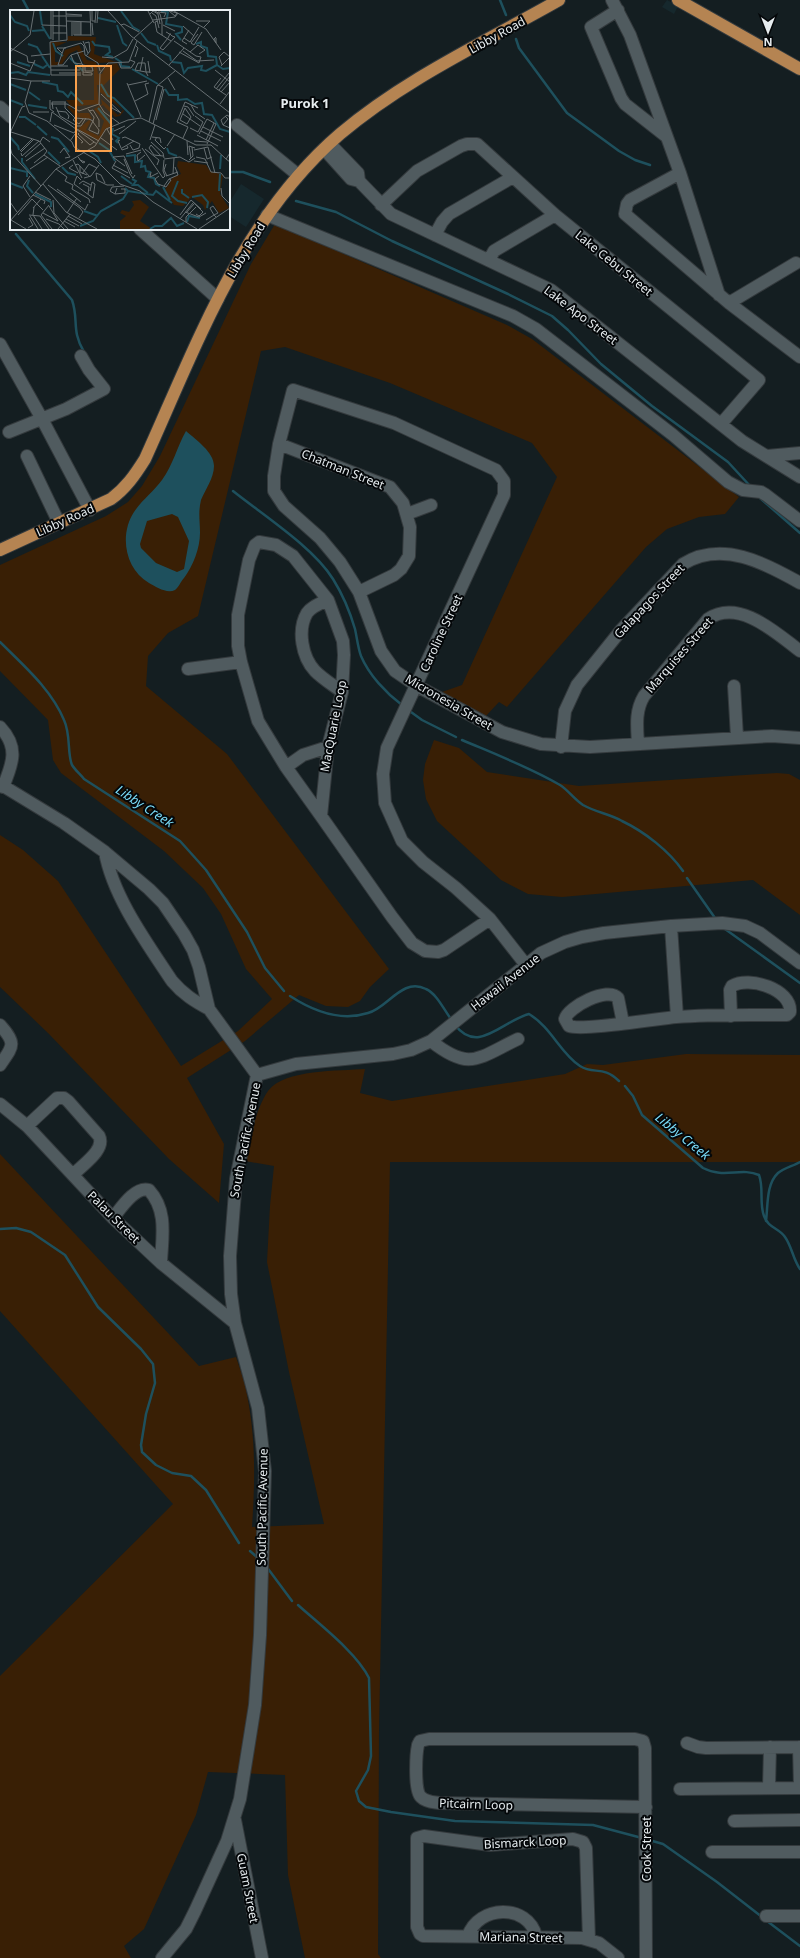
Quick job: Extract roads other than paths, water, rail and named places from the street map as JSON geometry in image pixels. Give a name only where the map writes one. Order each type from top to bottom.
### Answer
[{"type":"main road","name":"Libby Road","points":[[0,550],[90,510],[111,499],[123,490],[136,475],[145,459],[218,299],[244,250],[267,215],[298,175],[326,147],[368,113],[405,87],[559,0]]},
{"type":"main road","points":[[678,0],[800,69]]},
{"type":"street","points":[[667,137],[625,104],[621,98],[591,27],[615,5],[630,35],[667,137],[680,173],[719,295]]},
{"type":"street","points":[[0,107],[10,116]]},
{"type":"street","points":[[237,125],[298,175]]},
{"type":"street","name":"Lake Cebu Street","points":[[381,205],[417,171],[461,146],[472,143],[482,148],[555,215],[759,380],[721,424]]},
{"type":"street","name":"Lake Apo Street","points":[[326,147],[358,173],[359,181],[391,214],[540,284],[562,298],[742,441],[766,456],[797,470]]},
{"type":"street","points":[[680,173],[630,200],[627,204],[625,214],[719,295],[800,357]]},
{"type":"street","points":[[435,235],[442,222],[450,214],[513,177]]},
{"type":"street","points":[[267,215],[513,316],[530,326],[673,435],[728,482],[743,490],[766,494],[800,521]]},
{"type":"street","points":[[489,260],[498,248],[555,215]]},
{"type":"street","points":[[141,230],[218,299]]},
{"type":"street","points":[[729,303],[796,263]]},
{"type":"street","points":[[0,344],[90,510]]},
{"type":"street","points":[[9,432],[84,401],[104,389],[89,370],[81,356]]},
{"type":"street","name":"Micronesia Street","points":[[293,390],[279,444],[274,476],[274,491],[284,506],[324,534],[359,592],[381,651],[395,671],[417,686],[502,732],[529,741],[561,747],[638,744],[737,737],[772,736],[800,738]]},
{"type":"street","name":"Caroline Street","points":[[293,390],[394,423],[496,470],[504,480],[504,496],[387,748],[383,774],[385,803],[402,841],[423,862],[456,888],[490,919],[526,965]]},
{"type":"street","name":"Chatman Street","points":[[279,444],[390,487],[403,503],[410,527],[411,542],[409,556],[394,575],[359,592]]},
{"type":"street","points":[[766,456],[800,453]]},
{"type":"street","points":[[27,456],[59,523]]},
{"type":"street","points":[[407,514],[431,505]]},
{"type":"street","name":"MacQuarie Loop","points":[[321,816],[328,747],[342,692],[344,655],[342,641],[328,600],[293,556],[286,550],[266,542],[259,542],[255,545],[249,560],[238,615],[238,646],[241,662],[258,721],[286,767],[405,935],[418,948],[431,952],[444,950],[490,919]]},
{"type":"street","name":"Galapagos Street","points":[[561,747],[565,711],[577,685],[622,629],[683,564],[692,558],[709,554],[743,556],[765,564],[800,583]]},
{"type":"street","points":[[328,600],[314,606],[307,613],[303,630],[303,646],[308,662],[314,670],[342,692]]},
{"type":"street","name":"Marquises Street","points":[[638,744],[637,714],[639,705],[644,696],[708,619],[715,614],[730,612],[740,614],[761,624],[800,651]]},
{"type":"street","points":[[188,669],[241,662]]},
{"type":"street","points":[[734,686],[737,737]]},
{"type":"street","points":[[0,727],[12,743],[13,755],[11,767],[2,786]]},
{"type":"street","points":[[286,767],[310,751],[328,747]]},
{"type":"street","name":"South Pacific Avenue","points":[[2,786],[64,823],[105,852],[149,889],[163,903],[184,934],[199,967],[209,1009],[257,1075],[236,1179],[230,1256],[231,1294],[235,1323],[261,1426],[265,1471],[259,1642],[254,1719],[235,1819],[227,1841],[186,1929],[162,1958]]},
{"type":"street","name":"South Pacific Avenue","points":[[105,852],[107,867],[116,890],[172,981],[180,991],[209,1009]]},
{"type":"street","name":"Hawaii Avenue","points":[[257,1075],[296,1064],[393,1054],[411,1050],[431,1041],[541,953],[565,942],[582,937],[604,933],[670,926],[722,924],[745,926],[760,933],[800,963]]},
{"type":"street","points":[[670,926],[677,1017]]},
{"type":"street","points":[[622,1023],[618,998],[610,993],[601,994],[572,1009],[565,1019],[569,1026],[573,1028],[622,1023],[677,1017],[787,1015],[791,1008],[785,998],[770,986],[739,983],[732,986],[730,990],[731,1016]]},
{"type":"street","points":[[0,1026],[10,1037],[12,1044],[0,1065]]},
{"type":"street","points":[[431,1041],[454,1057],[468,1060],[518,1039]]},
{"type":"street","points":[[27,1126],[57,1098],[64,1098],[68,1101],[99,1136],[101,1142],[99,1149],[73,1175]]},
{"type":"street","name":"Palau Street","points":[[0,1104],[27,1126],[113,1218],[161,1263],[235,1323]]},
{"type":"street","points":[[113,1218],[137,1192],[143,1189],[149,1190],[157,1199],[162,1213],[161,1263]]},
{"type":"street","name":"Pitcairn Loop","points":[[643,1742],[635,1739],[424,1740],[420,1742],[418,1749],[417,1788],[422,1798],[439,1803],[646,1807]]},
{"type":"street","name":"Cook Street","points":[[643,1742],[645,1748],[646,1807],[646,1958]]},
{"type":"street","points":[[680,1789],[800,1788],[799,1747],[698,1747],[687,1743]]},
{"type":"street","points":[[769,1788],[770,1747]]},
{"type":"street","name":"Guam Street","points":[[235,1819],[262,1958]]},
{"type":"street","points":[[734,1821],[800,1820]]},
{"type":"street","name":"Bismarck Loop","points":[[420,1934],[417,1927],[416,1843],[420,1836],[490,1846],[578,1839],[583,1842],[586,1848],[589,1940]]},
{"type":"street","points":[[712,1852],[800,1852]]},
{"type":"street","points":[[468,1936],[477,1919],[494,1914],[505,1913],[514,1913],[528,1920],[533,1925],[536,1936]]},
{"type":"street","points":[[766,1916],[800,1916]]},
{"type":"street","name":"Mariana Street","points":[[420,1934],[428,1937],[536,1936],[589,1940],[605,1947],[618,1958]]},
{"type":"water","points":[[186,431],[208,451],[213,461],[214,470],[200,504],[200,539],[195,557],[178,587],[175,590],[169,591],[162,590],[149,583],[134,569],[127,551],[126,541],[129,521],[141,503],[159,484],[166,474]],"holes":[[[172,514],[178,517],[189,541],[184,569],[177,572],[156,563],[141,548],[140,544],[147,521]]]},
{"type":"waterway","points":[[23,0],[28,10]]},
{"type":"waterway","points":[[500,0],[506,15]]},
{"type":"waterway","points":[[516,39],[519,48],[567,113],[619,151],[635,160],[650,165]]},
{"type":"waterway","points":[[230,172],[243,172],[270,182]]},
{"type":"waterway","points":[[296,201],[336,212],[392,241],[508,294],[552,316],[601,364],[652,406],[728,462],[751,487]]},
{"type":"waterway","points":[[16,234],[72,300],[75,313],[76,331],[84,352]]},
{"type":"waterway","points":[[233,491],[300,543],[324,567],[337,585],[346,604],[355,629],[360,653],[364,663],[378,683],[402,705]]},
{"type":"waterway","points":[[760,498],[800,533]]},
{"type":"waterway","name":"Libby Creek","points":[[0,642],[36,678],[59,709],[66,726],[72,765],[75,769],[84,779],[180,841],[206,870],[247,932],[265,968],[284,991]]},
{"type":"waterway","points":[[411,712],[422,720],[456,737]]},
{"type":"waterway","points":[[462,740],[536,772],[566,789],[583,805],[631,825],[664,849],[683,871]]},
{"type":"waterway","points":[[687,878],[715,918]]},
{"type":"waterway","points":[[725,929],[800,983]]},
{"type":"waterway","name":"Libby Creek","points":[[290,996],[327,1014],[347,1016],[368,1013],[375,1010],[402,990],[417,986],[430,991],[440,1002],[451,1019]]},
{"type":"waterway","name":"Libby Creek","points":[[455,1025],[464,1033],[472,1037],[481,1037],[529,1014],[544,1026],[573,1061],[585,1069],[608,1073],[619,1081]]},
{"type":"waterway","name":"Libby Creek","points":[[625,1086],[633,1096],[642,1115],[703,1168],[718,1173],[746,1172],[759,1175],[764,1216],[771,1226],[783,1234],[800,1269]]},
{"type":"waterway","points":[[766,1221],[768,1196],[771,1183],[780,1171],[800,1162]]},
{"type":"waterway","points":[[0,1229],[16,1228],[31,1232],[65,1255],[98,1307],[141,1349],[153,1364],[155,1383],[146,1414],[141,1445],[142,1452],[156,1465],[172,1473],[191,1476],[206,1490],[239,1543]]},
{"type":"waterway","points":[[250,1551],[258,1558]]},
{"type":"waterway","points":[[266,1566],[292,1601]]},
{"type":"waterway","points":[[298,1605],[347,1649],[363,1668],[369,1678],[371,1756],[368,1770],[356,1791],[359,1801],[366,1807],[455,1821],[593,1825],[642,1838]]},
{"type":"waterway","points":[[649,1840],[663,1844],[717,1882],[762,1917]]},
{"type":"waterway","points":[[767,1921],[800,1946]]},
{"type":"district","name":"Purok 1","points":[[305,103]]}]
